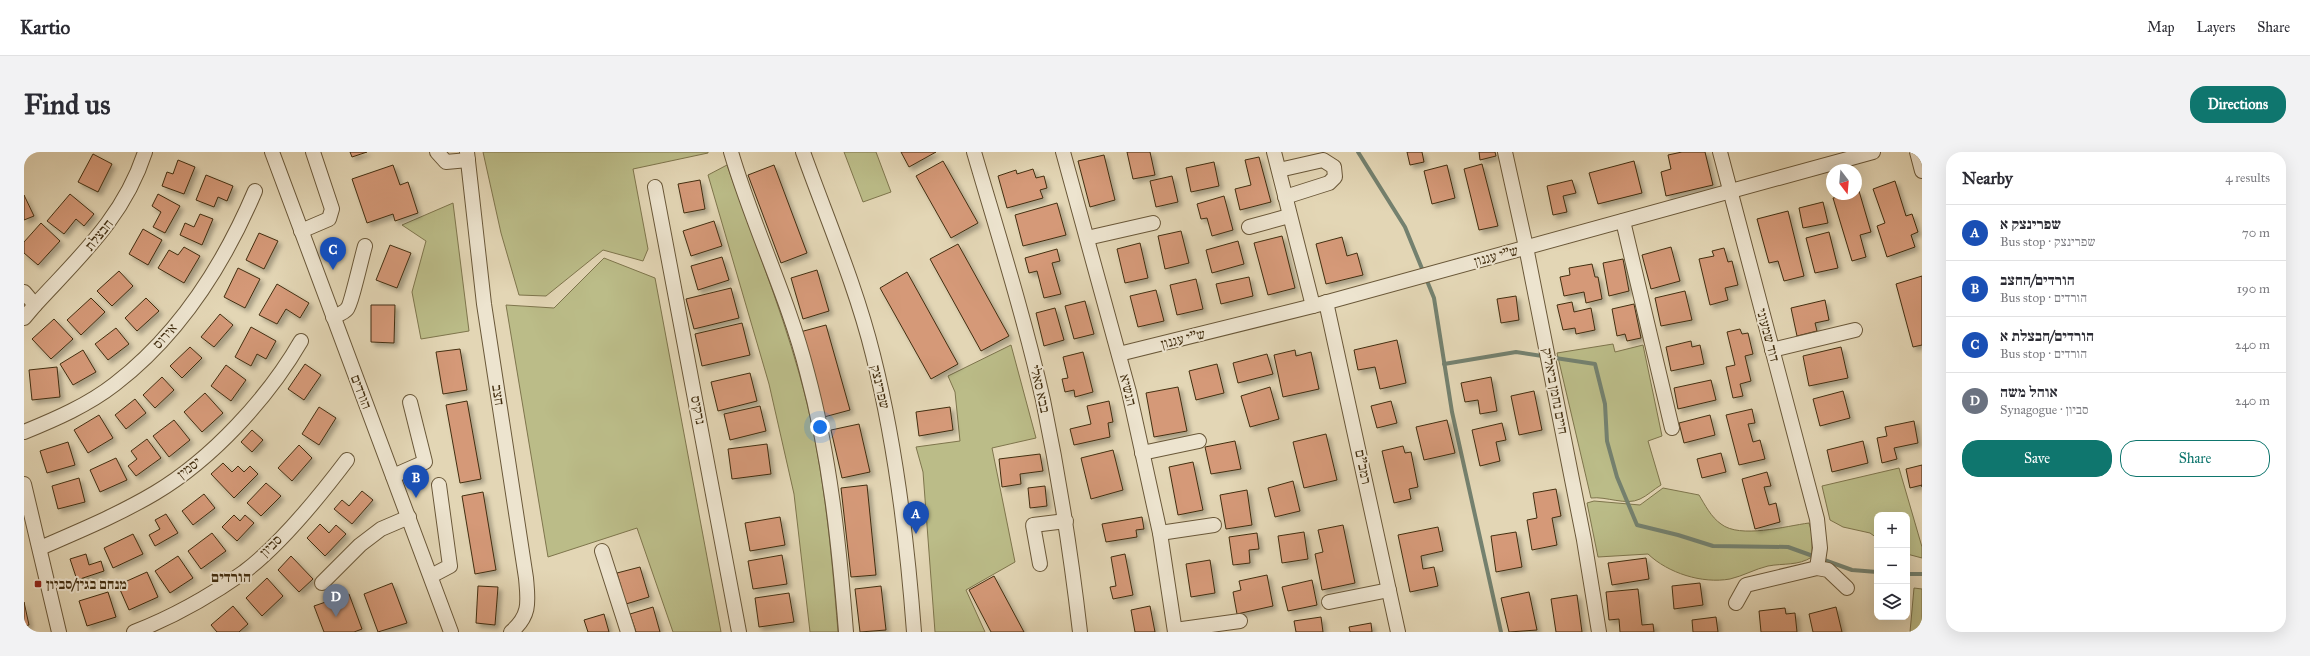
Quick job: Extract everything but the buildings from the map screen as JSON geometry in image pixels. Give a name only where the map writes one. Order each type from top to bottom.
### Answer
[{"type":"street","name":"חבצלת","points":[[24,318],[96,241],[114,217],[140,169],[145,152]]},
{"type":"street","name":"הורדים","points":[[272,152],[451,632]]},
{"type":"street","points":[[301,231],[329,219],[332,209],[313,152]]},
{"type":"street","points":[[437,152],[446,162],[468,156]]},
{"type":"street","points":[[731,152],[807,371],[832,498],[841,568],[846,632]]},
{"type":"street","name":"שפרינצק","points":[[803,152],[856,299],[873,353],[884,402],[903,510],[914,632]]},
{"type":"street","name":"בבא סאלי","points":[[974,152],[1029,342],[1043,400],[1066,521],[1080,632]]},
{"type":"street","name":"הנשיא","points":[[1063,152],[1118,354],[1142,453],[1160,533],[1175,631]]},
{"type":"street","name":"רמב\"ם","points":[[1274,152],[1290,216],[1320,304],[1390,590],[1398,632]]},
{"type":"street","name":"חיים נחמן ביאליק","points":[[1506,152],[1584,540],[1599,632]]},
{"type":"street","name":"דוד שמעוני","points":[[1720,152],[1817,519],[1820,548],[1817,568]]},
{"type":"street","name":"ש\"י עגנון","points":[[1118,354],[1320,304],[1873,152]]},
{"type":"street","points":[[1917,152],[1922,171]]},
{"type":"street","name":"חצב","points":[[468,156],[484,304],[526,578],[528,607],[521,621],[511,632]]},
{"type":"street","points":[[1278,170],[1322,160],[1334,167],[1335,177],[1329,183],[1285,197]]},
{"type":"street","name":"נרקיס","points":[[655,188],[739,632]]},
{"type":"street","name":"אירוס","points":[[24,432],[88,402],[115,384],[146,357],[171,330],[214,273],[233,241],[255,191]]},
{"type":"street","points":[[1249,227],[1290,216]]},
{"type":"street","points":[[1623,221],[1672,428]]},
{"type":"street","points":[[1087,238],[1153,223]]},
{"type":"street","points":[[333,317],[347,310],[365,246]]},
{"type":"street","points":[[24,292],[35,305]]},
{"type":"street","points":[[1772,350],[1855,330]]},
{"type":"street","name":"יסמין","points":[[40,548],[123,511],[156,492],[186,471],[239,423],[268,390],[290,360],[301,341]]},
{"type":"street","points":[[393,476],[425,462],[410,402]]},
{"type":"street","points":[[1142,453],[1199,442]]},
{"type":"street","name":"סביון","points":[[134,632],[160,622],[245,571],[301,516],[347,460]]},
{"type":"street","points":[[24,484],[59,632]]},
{"type":"street","points":[[431,576],[450,566],[439,486]]},
{"type":"street","points":[[322,583],[360,545],[381,529],[409,517]]},
{"type":"street","points":[[1040,564],[1033,525],[1066,521]]},
{"type":"street","points":[[1160,533],[1214,525]]},
{"type":"street","points":[[602,551],[628,632]]},
{"type":"street","points":[[1736,603],[1746,585],[1817,568],[1828,570],[1847,588]]},
{"type":"street","points":[[1329,602],[1390,590]]},
{"type":"street","points":[[1175,631],[1240,621]]},
{"type":"green space","points":[[483,152],[708,153],[633,169],[648,249],[643,261],[603,250],[546,296],[519,295],[501,233]]},
{"type":"green space","points":[[844,152],[876,152],[891,192],[863,202]]},
{"type":"green space","points":[[727,165],[783,320],[807,405],[825,501],[838,632],[810,632],[794,494],[769,384],[708,175]]},
{"type":"green space","points":[[453,203],[469,331],[421,339],[412,292],[426,241],[402,225]]},
{"type":"green space","points":[[604,258],[655,278],[721,632],[673,632],[637,528],[548,557],[506,305],[554,308]]},
{"type":"green space","points":[[1613,344],[1615,352],[1643,345],[1662,436],[1648,441],[1661,485],[1643,498],[1629,502],[1603,498],[1591,498],[1557,353]]},
{"type":"green space","points":[[1011,345],[1036,438],[992,448],[1015,562],[966,590],[985,632],[935,632],[923,472],[916,447],[960,441],[955,392],[948,376]]},
{"type":"green space","points":[[1899,468],[1922,547],[1922,558],[1910,555],[1910,512],[1874,512],[1874,536],[1870,533],[1843,527],[1830,520],[1822,486]]},
{"type":"green space","points":[[1663,488],[1699,495],[1708,511],[1714,518],[1729,528],[1740,531],[1776,529],[1809,523],[1812,533],[1812,557],[1801,562],[1768,566],[1735,578],[1708,580],[1686,576],[1675,572],[1656,561],[1648,554],[1598,557],[1587,503],[1594,501],[1640,505]]},
{"type":"green space","points":[[1914,588],[1922,589],[1922,632],[1910,632]]},
{"type":"waterway","points":[[1358,152],[1405,227],[1434,298],[1452,412],[1501,632]]},
{"type":"waterway","points":[[1444,364],[1516,352],[1595,364],[1605,404],[1607,441],[1617,477],[1637,525],[1678,535],[1713,546],[1788,547],[1852,570],[1874,572]]},
{"type":"waterway","points":[[1910,574],[1922,574]]},
{"type":"place","name":"הורדים/חבצלת א","points":[[333,270]]},
{"type":"place","name":"הורדים/החצב","points":[[416,498]]},
{"type":"place","name":"שפרינצק א","points":[[916,534]]},
{"type":"place","name":"מנחם בגין/סביון","points":[[38,584]]},
{"type":"place","name":"אוהל משה","points":[[336,617]]},
{"type":"district","name":"הורדים","points":[[231,577]]}]
